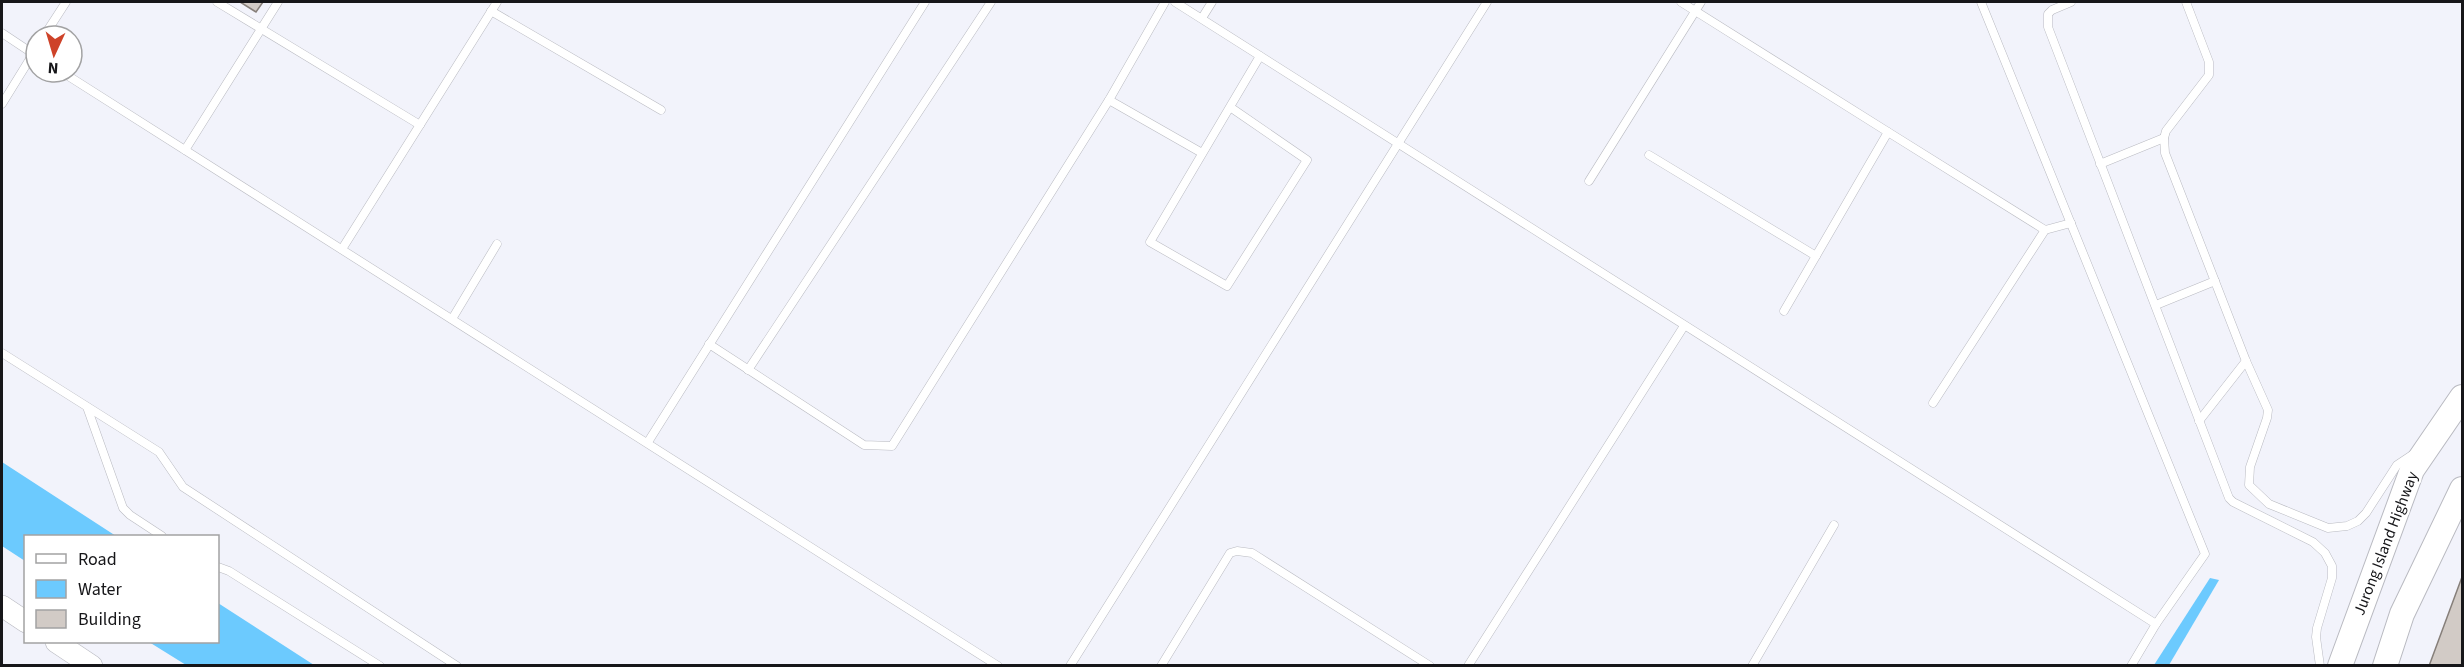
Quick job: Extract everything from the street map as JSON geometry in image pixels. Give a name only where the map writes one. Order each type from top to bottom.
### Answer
[{"type":"main road","name":"Jurong Island Highway","points":[[2340,666],[2412,470],[2463,397]]},
{"type":"main road","points":[[2385,666],[2402,614],[2461,495]]},
{"type":"street","points":[[2,606],[24,621]]},
{"type":"street","points":[[58,643],[92,666]]},
{"type":"lane","points":[[52,24],[66,2]]},
{"type":"lane","points":[[218,2],[420,125]]},
{"type":"lane","points":[[186,150],[278,2]]},
{"type":"lane","points":[[342,249],[497,2]]},
{"type":"lane","points":[[648,442],[925,2]]},
{"type":"lane","points":[[748,370],[990,2]]},
{"type":"lane","points":[[709,344],[864,444],[892,446],[1109,100],[1165,2]]},
{"type":"lane","points":[[1175,2],[2156,624]]},
{"type":"lane","points":[[1202,18],[1212,2]]},
{"type":"lane","points":[[1070,666],[1487,2]]},
{"type":"lane","points":[[1681,2],[2045,230]]},
{"type":"lane","points":[[1589,181],[1701,2]]},
{"type":"lane","points":[[1981,2],[2205,554],[2156,624],[2131,666]]},
{"type":"lane","points":[[2071,2],[2052,10],[2047,19],[2100,164],[2199,421],[2233,502],[2313,542],[2325,553],[2332,566],[2332,578],[2316,637],[2320,666]]},
{"type":"lane","points":[[2186,2],[2210,70],[2209,75],[2166,131],[2165,153],[2246,361],[2268,410],[2248,480],[2249,485],[2269,504],[2328,528],[2347,526],[2358,521],[2366,513],[2397,465],[2429,445]]},
{"type":"lane","points":[[491,11],[661,110]]},
{"type":"lane","points":[[2,33],[24,46]]},
{"type":"lane","points":[[1230,107],[1307,160],[1227,286],[1150,242],[1260,56]]},
{"type":"lane","points":[[2,104],[24,70]]},
{"type":"lane","points":[[81,84],[998,666]]},
{"type":"lane","points":[[1109,100],[1202,153]]},
{"type":"lane","points":[[1784,311],[1888,132]]},
{"type":"lane","points":[[2100,164],[2164,138]]},
{"type":"lane","points":[[1649,155],[1816,256]]},
{"type":"lane","points":[[1933,403],[2045,230],[2071,223]]},
{"type":"lane","points":[[452,319],[497,244]]},
{"type":"lane","points":[[2156,305],[2215,281]]},
{"type":"lane","points":[[1468,666],[1684,326]]},
{"type":"lane","points":[[2,353],[159,452],[183,487],[458,666]]},
{"type":"lane","points":[[2199,421],[2246,361]]},
{"type":"lane","points":[[87,407],[123,508],[159,535]]},
{"type":"lane","points":[[1752,666],[1834,525]]},
{"type":"lane","points":[[1161,666],[1230,553],[1237,551],[1252,553],[1430,666]]},
{"type":"lane","points":[[219,567],[229,571],[380,666]]},
{"type":"water","points":[[2,462],[114,535],[24,535],[24,560],[2,546]]},
{"type":"water","points":[[2210,578],[2219,580],[2169,665],[2154,665]]},
{"type":"water","points":[[219,604],[314,665],[186,665],[151,643],[219,643]]},
{"type":"building","points":[[240,2],[263,2],[256,12]]},
{"type":"building","points":[[2462,577],[2462,666],[2429,666]]}]
